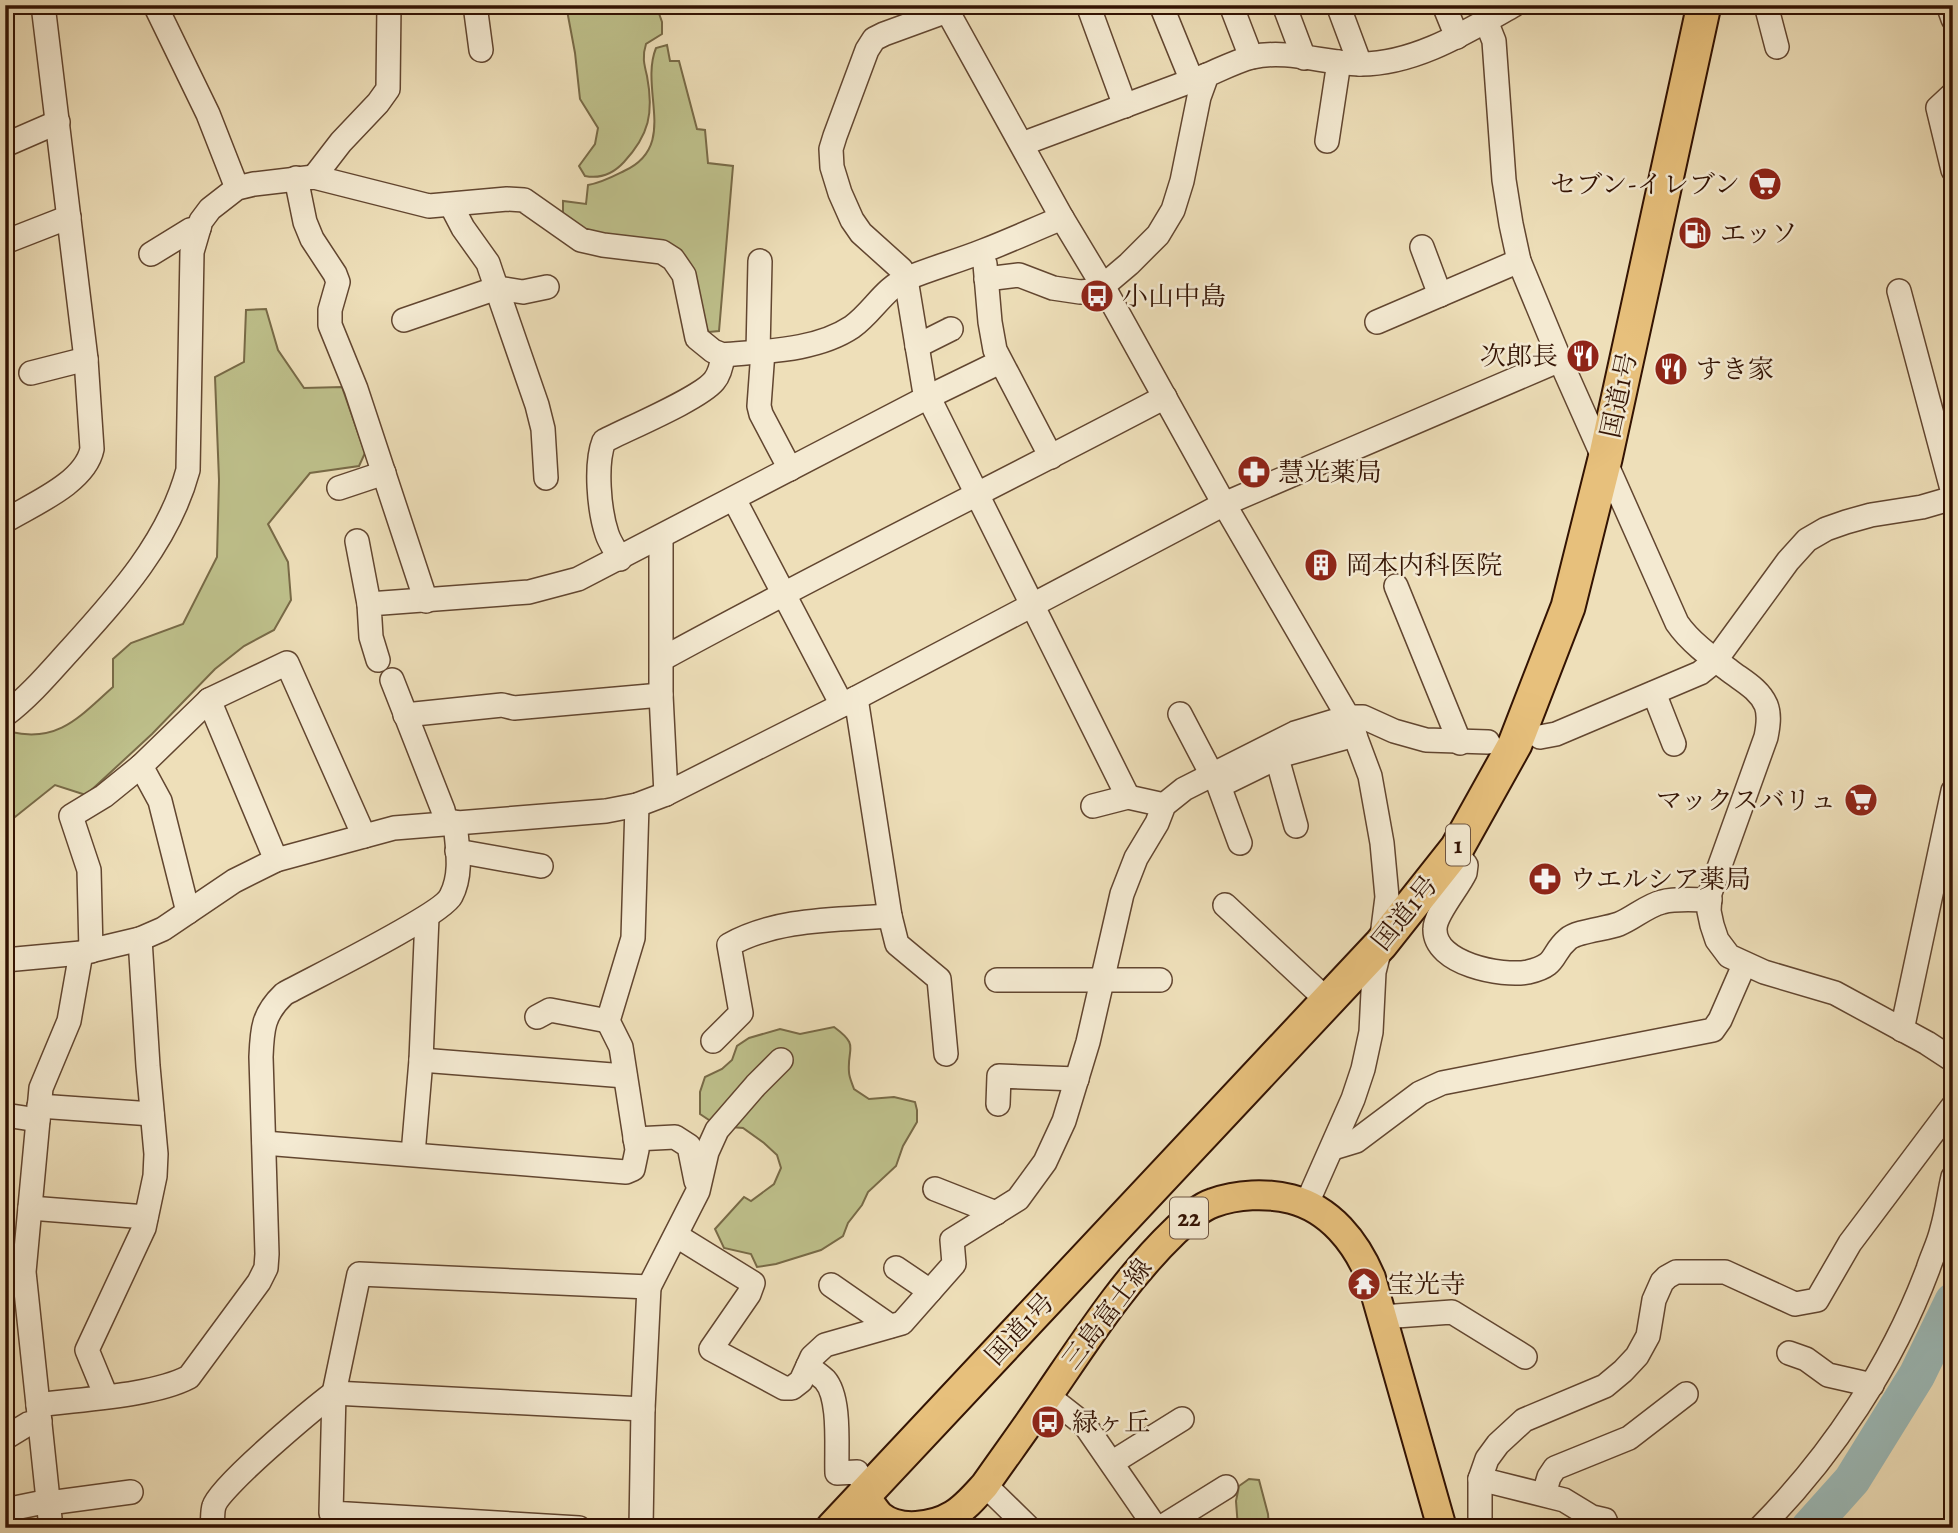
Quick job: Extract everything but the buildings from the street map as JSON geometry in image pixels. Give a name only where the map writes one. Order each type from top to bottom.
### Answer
[{"type":"highway","name":"国道1号","points":[[833,1528],[1381,944],[1455,851],[1515,744],[1568,607],[1605,460],[1704,5]]},
{"type":"main road","name":"三島富士線","points":[[864,1494],[878,1515],[889,1522],[908,1526],[921,1525],[952,1516],[985,1485],[1106,1310],[1154,1251],[1190,1217],[1211,1203],[1240,1196],[1277,1196],[1307,1203],[1330,1219],[1362,1258],[1382,1317],[1442,1528]]},
{"type":"street","points":[[5,520],[71,481],[90,458],[92,437],[86,359],[43,5]]},
{"type":"street","points":[[155,5],[208,114],[237,188]]},
{"type":"street","points":[[389,5],[388,89],[379,103],[305,177],[305,222],[338,282],[330,310],[330,325],[356,389],[426,601]]},
{"type":"street","points":[[475,5],[481,50]]},
{"type":"street","points":[[1088,5],[1125,106]]},
{"type":"street","points":[[986,279],[1019,275],[1053,288],[1091,291],[1103,286],[1158,235],[1173,210],[1182,181],[1199,97],[1199,78],[1161,5]]},
{"type":"street","points":[[1231,5],[1251,57]]},
{"type":"street","points":[[1284,5],[1304,58]]},
{"type":"street","points":[[1327,141],[1350,63],[1338,5]]},
{"type":"street","points":[[1444,5],[1457,37]]},
{"type":"street","points":[[1022,144],[1251,57],[1268,55],[1350,63],[1388,61],[1457,37],[1514,5]]},
{"type":"street","points":[[1766,5],[1777,47]]},
{"type":"street","points":[[1128,797],[924,388],[906,279],[901,269],[861,233],[852,220],[835,178],[831,149],[867,50],[874,39],[946,8],[1062,218],[1351,726],[1370,776],[1382,843],[1387,897],[1381,944],[1374,972],[1371,1032],[1363,1069],[1333,1148],[1307,1203]]},
{"type":"street","points":[[1486,21],[1494,41],[1504,180],[1511,224],[1520,261],[1560,360],[1676,623],[1715,661],[1754,688],[1765,701],[1768,723],[1766,737],[1717,869],[1710,900],[1709,911],[1717,940],[1729,956],[1744,965],[1835,993],[1953,1060]]},
{"type":"street","points":[[1953,94],[1938,108],[1953,170]]},
{"type":"street","points":[[5,145],[58,122]]},
{"type":"street","points":[[5,715],[44,678],[136,573],[160,538],[177,504],[188,470],[192,252],[199,228],[210,209],[237,188],[305,177],[429,206],[524,200],[581,240],[662,252],[673,260],[684,275],[697,338],[713,351],[723,355],[802,346],[835,337],[876,306],[888,289],[906,279],[984,251],[1062,218]]},
{"type":"street","points":[[452,205],[463,228],[488,262],[497,288],[537,405],[546,478]]},
{"type":"street","points":[[5,242],[69,217]]},
{"type":"street","points":[[151,254],[190,230],[199,228]]},
{"type":"street","points":[[1422,247],[1440,295]]},
{"type":"street","points":[[984,251],[990,322],[1000,362],[1051,457]]},
{"type":"street","points":[[760,261],[759,406],[790,469]]},
{"type":"street","points":[[1377,323],[1520,261]]},
{"type":"street","points":[[404,320],[497,288],[523,292],[547,287]]},
{"type":"street","points":[[1540,737],[1556,734],[1700,673],[1715,661],[1788,561],[1807,540],[1846,522],[1871,515],[1922,508],[1953,496],[1899,291]]},
{"type":"street","points":[[917,346],[951,329]]},
{"type":"street","points":[[620,559],[607,534],[604,519],[599,453],[604,441],[694,395],[714,381],[723,355]]},
{"type":"street","points":[[31,373],[86,359]]},
{"type":"street","points":[[5,960],[86,952],[140,939],[163,929],[234,881],[276,860],[364,836],[410,825],[606,811],[637,805],[666,794],[849,702],[1224,504],[1560,360]]},
{"type":"street","points":[[369,604],[529,592],[578,579],[1000,362]]},
{"type":"street","points":[[662,659],[783,593],[1165,397]]},
{"type":"street","points":[[339,488],[384,472]]},
{"type":"street","points":[[734,499],[783,593],[849,702],[897,944],[939,979],[946,1054]]},
{"type":"street","points":[[661,538],[661,695],[666,794]]},
{"type":"street","points":[[357,541],[369,604],[371,637],[378,660]]},
{"type":"street","points":[[1396,586],[1460,743]]},
{"type":"street","points":[[51,1528],[24,1272],[41,1088],[69,1021],[86,952],[89,870],[71,816],[104,796],[141,766],[209,700],[287,663],[364,836]]},
{"type":"street","points":[[5,1438],[28,1424],[39,1413],[106,1396],[174,1385],[189,1377],[259,1282],[266,1268],[267,1254],[262,1031],[272,1006],[284,994],[426,917],[450,899],[459,875],[450,822],[392,680]]},
{"type":"street","points":[[1654,693],[1674,744]]},
{"type":"street","points":[[405,715],[502,705],[514,708],[661,695]]},
{"type":"street","points":[[209,700],[276,860]]},
{"type":"street","points":[[1180,714],[1212,775]]},
{"type":"street","points":[[1240,843],[1219,786],[1351,726],[1363,718],[1426,740],[1489,742]]},
{"type":"street","points":[[677,1236],[754,1285],[711,1349],[783,1388],[792,1388],[801,1381],[812,1357],[825,1345],[902,1322],[954,1264],[952,1240],[1018,1199],[1045,1162],[1064,1121],[1088,1042],[1122,894],[1136,858],[1157,823],[1164,805],[1184,789],[1295,733],[1351,726]]},
{"type":"street","points":[[1277,758],[1296,826]]},
{"type":"street","points":[[141,766],[160,801],[188,912]]},
{"type":"street","points":[[1902,1030],[1953,791]]},
{"type":"street","points":[[1093,806],[1128,797],[1164,805]]},
{"type":"street","points":[[264,1143],[626,1172],[633,1169],[636,1164],[635,1139],[621,1048],[608,1021],[633,939],[637,805]]},
{"type":"street","points":[[457,851],[541,866]]},
{"type":"street","points":[[1455,851],[1466,865],[1465,873],[1437,920],[1437,941],[1445,952],[1462,962],[1491,971],[1514,973],[1543,967],[1555,959],[1571,937],[1622,923],[1661,902],[1710,900]]},
{"type":"street","points":[[1225,905],[1328,1001]]},
{"type":"street","points":[[713,1041],[741,1013],[729,945],[749,934],[793,924],[890,916]]},
{"type":"street","points":[[413,1154],[421,1060],[426,917]]},
{"type":"street","points":[[106,1396],[86,1350],[137,1244],[155,1176],[156,1154],[140,939]]},
{"type":"street","points":[[1333,1148],[1356,1141],[1420,1093],[1442,1083],[1713,1030],[1744,965]]},
{"type":"street","points":[[997,980],[1160,980]]},
{"type":"street","points":[[537,1017],[550,1010],[608,1021]]},
{"type":"street","points":[[421,1060],[625,1076]]},
{"type":"street","points":[[641,1528],[649,1287],[698,1191],[707,1152],[717,1130],[781,1060]]},
{"type":"street","points":[[998,1104],[999,1076],[1077,1079]]},
{"type":"street","points":[[1480,1528],[1480,1479],[1487,1459],[1524,1420],[1605,1386],[1637,1356],[1648,1336],[1654,1300],[1662,1282],[1676,1272],[1725,1272],[1795,1304],[1817,1300],[1850,1243],[1953,1106]]},
{"type":"street","points":[[5,1115],[152,1114]]},
{"type":"street","points":[[635,1139],[675,1137],[690,1146],[698,1191]]},
{"type":"street","points":[[1760,1528],[1783,1505],[1816,1464],[1872,1385],[1906,1324],[1942,1230],[1953,1177]]},
{"type":"street","points":[[935,1189],[996,1213]]},
{"type":"street","points":[[30,1208],[146,1217]]},
{"type":"street","points":[[896,1268],[930,1291]]},
{"type":"street","points":[[579,1528],[331,1513],[334,1393],[359,1274],[649,1287]]},
{"type":"street","points":[[831,1285],[890,1326]]},
{"type":"street","points":[[1382,1317],[1433,1311],[1452,1312],[1525,1357]]},
{"type":"street","points":[[1789,1353],[1799,1355],[1828,1375],[1872,1385]]},
{"type":"street","points":[[808,1366],[826,1381],[832,1392],[837,1473],[856,1472],[862,1481],[864,1494]]},
{"type":"street","points":[[212,1528],[214,1504],[227,1488],[308,1413],[334,1393],[643,1409]]},
{"type":"street","points":[[1544,1494],[1555,1468],[1629,1438],[1686,1394]]},
{"type":"street","points":[[1048,1396],[1085,1425],[1158,1528],[1226,1487]]},
{"type":"street","points":[[1113,1462],[1182,1419]]},
{"type":"street","points":[[1480,1479],[1564,1500],[1592,1517],[1605,1520],[1608,1528]]},
{"type":"street","points":[[985,1485],[1030,1528]]},
{"type":"street","points":[[5,1510],[131,1492]]},
{"type":"green space","points":[[566,5],[656,5],[662,22],[662,34],[646,44],[644,52],[650,101],[648,123],[639,142],[624,162],[615,170],[601,176],[585,176],[579,166],[595,144],[598,128],[580,99]]},
{"type":"green space","points":[[667,45],[670,61],[679,61],[697,129],[705,130],[708,163],[733,166],[719,331],[709,332],[704,326],[691,270],[680,250],[658,243],[587,231],[563,216],[563,201],[586,204],[588,185],[624,171],[640,160],[650,147],[654,132],[652,64],[656,48]]},
{"type":"green space","points":[[266,309],[278,350],[304,388],[342,387],[365,453],[359,466],[310,473],[268,524],[288,562],[291,600],[274,630],[244,646],[215,669],[152,734],[86,795],[55,785],[5,825],[5,738],[11,732],[43,734],[56,730],[90,708],[113,687],[113,659],[131,643],[183,624],[217,557],[219,480],[215,377],[244,362],[246,310]]},
{"type":"green space","points":[[834,1027],[850,1043],[849,1074],[854,1089],[869,1099],[894,1097],[915,1102],[917,1122],[903,1146],[896,1166],[868,1192],[843,1236],[821,1250],[757,1267],[751,1254],[724,1248],[715,1229],[744,1197],[751,1201],[774,1184],[781,1168],[777,1155],[743,1128],[718,1126],[700,1114],[700,1092],[705,1077],[722,1069],[732,1060],[737,1046],[749,1038],[780,1029],[800,1034]]},
{"type":"green space","points":[[1249,1479],[1259,1480],[1269,1528],[1238,1528],[1236,1501],[1239,1486]]},
{"type":"waterway","points":[[1809,1528],[1852,1480],[1917,1375],[1953,1301]]},
{"type":"place","name":"セブン-イレブン","points":[[1765,184]]},
{"type":"place","name":"エッソ","points":[[1695,233]]},
{"type":"place","name":"小山中島","points":[[1097,296]]},
{"type":"place","name":"次郎長","points":[[1583,356]]},
{"type":"place","name":"すき家","points":[[1671,369]]},
{"type":"place","name":"慧光薬局","points":[[1254,472]]},
{"type":"place","name":"岡本内科医院","points":[[1321,565]]},
{"type":"place","name":"マックスバリュ","points":[[1861,800]]},
{"type":"place","name":"ウエルシア薬局","points":[[1545,879]]},
{"type":"place","name":"宝光寺","points":[[1364,1284]]},
{"type":"place","name":"緑ヶ丘","points":[[1048,1422]]}]
